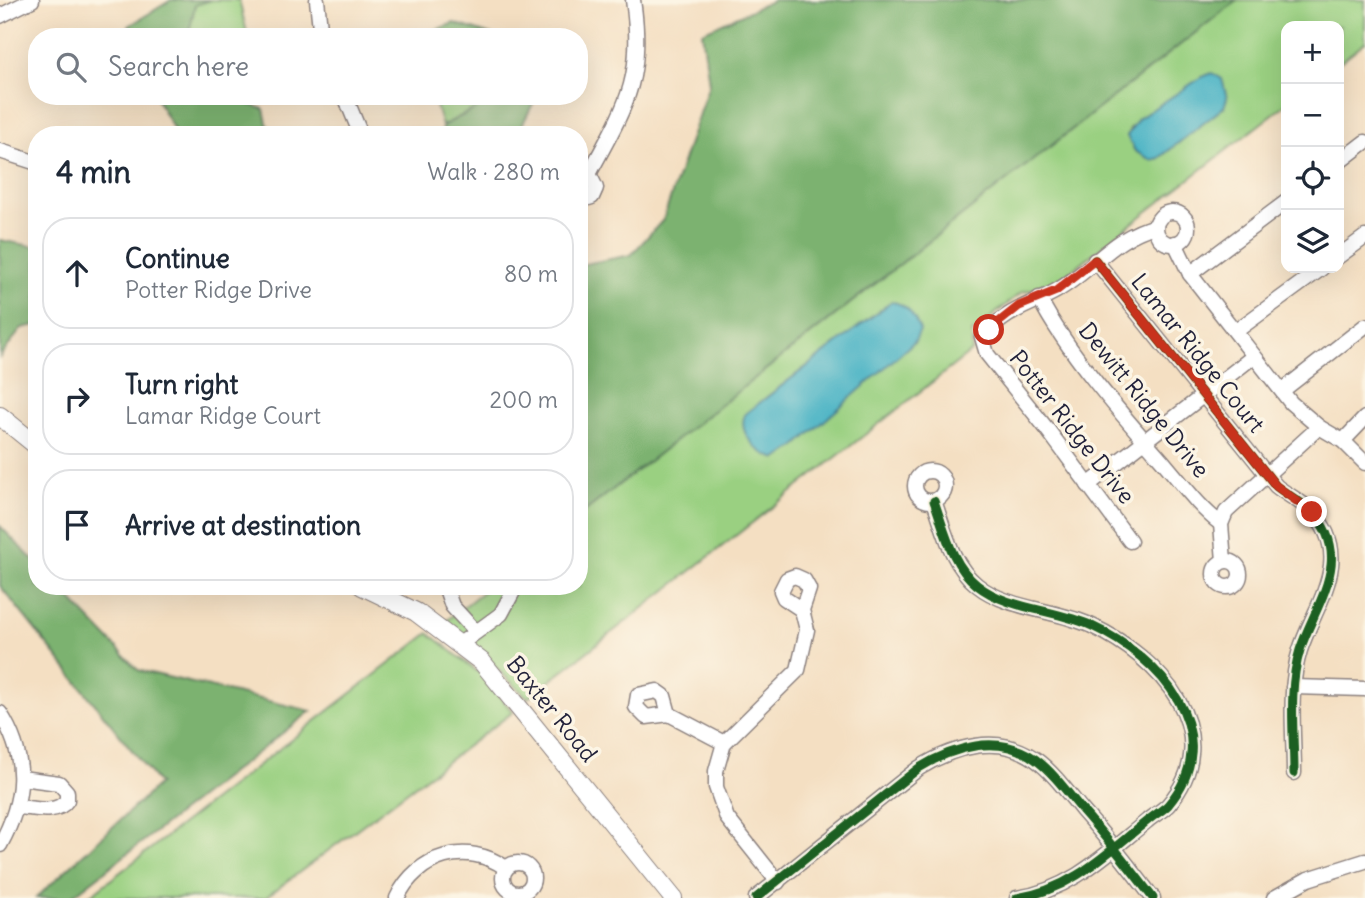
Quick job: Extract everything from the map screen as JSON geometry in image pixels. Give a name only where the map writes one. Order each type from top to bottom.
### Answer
[{"type":"main road","points":[[0,416],[28,439]]},
{"type":"main road","name":"Baxter Road","points":[[381,595],[416,612],[482,662],[673,898]]},
{"type":"street","points":[[0,16],[32,0]]},
{"type":"street","points":[[317,0],[320,28]]},
{"type":"street","points":[[588,166],[629,99],[638,42],[633,0]]},
{"type":"street","points":[[349,105],[357,126]]},
{"type":"street","points":[[1344,158],[1365,142]]},
{"type":"street","points":[[0,151],[28,160]]},
{"type":"street","points":[[588,176],[595,182],[595,192],[588,200]]},
{"type":"street","points":[[1190,274],[1281,206]]},
{"type":"street","points":[[1175,243],[1187,233],[1185,218],[1170,211],[1160,216],[1156,226],[1161,239],[1175,243],[1190,274],[1292,403],[1319,428],[1343,441],[1365,463]]},
{"type":"street","name":"Potter Ridge Drive","points":[[1130,541],[982,345],[982,337],[1005,316],[1056,291],[1130,233],[1156,226]]},
{"type":"street","points":[[1344,252],[1365,237]]},
{"type":"street","name":"Lamar Ridge Court","points":[[1095,260],[1266,474],[1276,486],[1312,512],[1330,542],[1329,583],[1300,650],[1293,687],[1294,773]]},
{"type":"street","points":[[1236,331],[1315,273]]},
{"type":"street","name":"Dewitt Ridge Drive","points":[[1039,298],[1051,321],[1145,441],[1221,524]]},
{"type":"street","points":[[1283,390],[1365,326]]},
{"type":"street","points":[[1088,485],[1254,356]]},
{"type":"street","points":[[1343,441],[1365,418]]},
{"type":"street","points":[[1224,561],[1221,524],[1233,503],[1319,428]]},
{"type":"street","points":[[934,501],[961,569],[979,586],[1021,604],[1090,625],[1115,638],[1162,677],[1177,697],[1187,717],[1192,739],[1189,766],[1180,787],[1166,806],[1069,883],[1046,892],[1017,898]]},
{"type":"street","points":[[448,595],[452,606],[475,631]]},
{"type":"street","points":[[460,644],[501,614],[511,595]]},
{"type":"street","points":[[778,882],[727,818],[720,803],[716,771],[724,743],[798,670],[807,630],[802,610]]},
{"type":"street","points":[[1293,687],[1365,689]]},
{"type":"street","points":[[0,713],[15,746],[21,783],[18,807],[0,845]]},
{"type":"street","points":[[669,714],[724,743]]},
{"type":"street","points":[[759,898],[919,768],[943,754],[968,747],[993,745],[1034,758],[1115,848],[1153,898]]},
{"type":"street","points":[[18,807],[61,808],[67,800],[67,792],[59,783],[21,783]]},
{"type":"street","points":[[397,898],[414,872],[449,853],[479,854],[506,868]]},
{"type":"street","points":[[1274,898],[1308,879],[1365,861]]},
{"type":"green space","points":[[171,0],[211,0],[195,5],[190,28],[129,26]]},
{"type":"green space","points":[[211,0],[239,0],[246,28],[190,28],[195,5]]},
{"type":"green space","points":[[774,0],[1237,0],[588,509],[588,263],[631,255],[663,220],[709,84],[702,32]]},
{"type":"green space","points":[[1237,0],[1365,0],[1365,42],[1344,59],[1344,21],[1281,21],[1281,108],[1054,284],[1022,292],[972,333],[972,351],[528,698],[446,621],[479,595],[588,595],[588,509]],"holes":[[[1202,77],[1224,107],[1159,158],[1151,160],[1135,151],[1127,136],[1130,128]],[[891,302],[915,341],[777,459],[745,414]]]},
{"type":"green space","points":[[454,23],[469,28],[440,28]]},
{"type":"green space","points":[[160,105],[252,105],[264,109],[268,126],[172,126]]},
{"type":"green space","points":[[436,105],[474,105],[475,109],[442,126]]},
{"type":"green space","points":[[474,105],[532,105],[522,126],[442,126],[475,109]]},
{"type":"green space","points":[[0,240],[28,245],[28,327],[22,328],[0,357]]},
{"type":"green space","points":[[0,526],[28,555],[28,595],[67,595],[138,670],[311,711],[70,898],[36,898],[159,784],[0,586]]},
{"type":"green space","points":[[429,633],[483,676],[513,712],[265,898],[87,898]]},
{"type":"water","points":[[1212,73],[1222,79],[1227,98],[1224,107],[1159,158],[1151,160],[1135,151],[1127,136],[1138,119]]},
{"type":"water","points":[[891,302],[906,308],[912,315],[920,330],[915,341],[796,446],[777,459],[757,448],[744,429],[745,414]]},
{"type":"cycle path","points":[[1095,260],[1276,486],[1307,507],[1324,528],[1330,546],[1328,581],[1300,650],[1294,680],[1294,773]]},
{"type":"cycle path","points":[[934,501],[955,557],[968,577],[977,585],[1003,600],[1078,620],[1117,640],[1141,657],[1162,677],[1178,700],[1188,725],[1191,751],[1185,778],[1168,805],[1102,858],[1071,879],[1036,894],[1017,898]]},
{"type":"cycle path","points":[[756,898],[919,768],[961,749],[991,745],[1021,751],[1048,770],[1153,898]]},
{"type":"route","points":[[989,330],[1019,306],[1067,284],[1095,260],[1202,397],[1276,486],[1312,512]]}]
